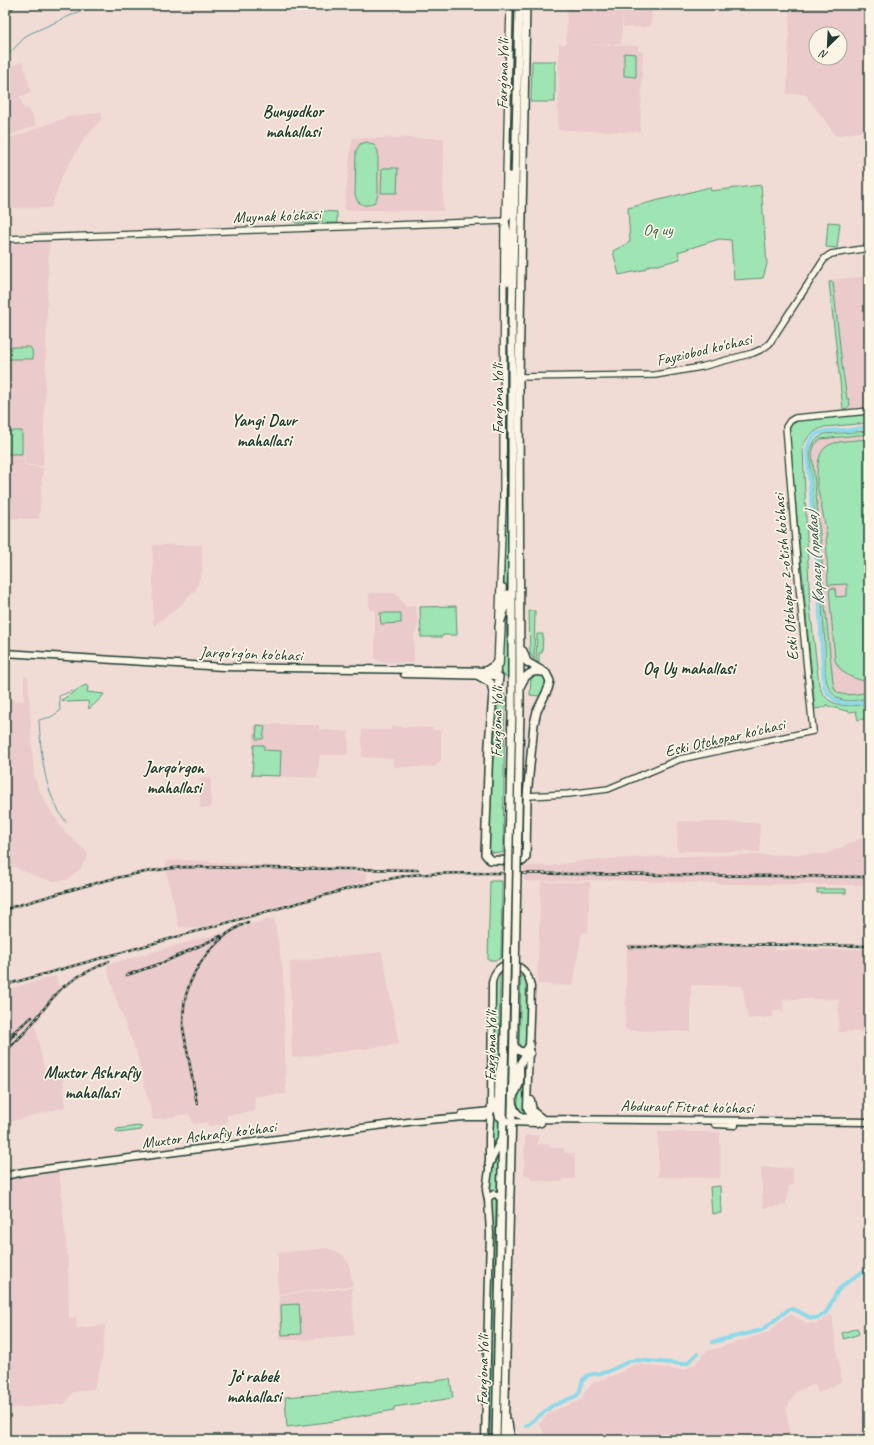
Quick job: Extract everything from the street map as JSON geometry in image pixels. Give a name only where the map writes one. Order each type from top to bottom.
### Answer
[{"type":"main road","name":"Farg'ona Yo'li","points":[[496,1440],[504,1134],[512,709],[512,317],[518,5]]},
{"type":"main road","name":"Farg'ona Yo'li","points":[[504,1440],[521,688],[520,377],[525,39],[528,5]]},
{"type":"main road","points":[[512,317],[508,272],[508,237],[505,221],[509,213],[510,180],[515,158]]},
{"type":"main road","points":[[499,627],[507,602],[509,574],[513,552]]},
{"type":"main road","points":[[477,675],[491,683],[493,693],[485,848],[486,853],[492,856],[519,856],[526,852],[527,796],[535,718],[550,683],[550,678],[546,673],[527,662],[520,643]]},
{"type":"main road","name":"Jarqo'rg'on ko'chasi","points":[[5,652],[223,667],[486,670],[497,675]]},
{"type":"main road","name":"Jarqo'rg'on ko'chasi","points":[[5,656],[222,671],[497,675]]},
{"type":"main road","points":[[486,670],[494,665],[497,660]]},
{"type":"main road","points":[[521,688],[525,678],[530,672],[539,671],[546,673]]},
{"type":"main road","points":[[490,750],[492,745],[497,675],[508,682],[512,691]]},
{"type":"main road","name":"Farg'ona Yo'li","points":[[493,693],[497,675]]},
{"type":"main road","points":[[486,1439],[490,1233],[486,1190],[489,1164],[492,983],[496,973],[505,966],[519,966],[529,977],[531,987],[530,1056],[532,1107],[535,1114],[542,1121]]},
{"type":"main road","points":[[505,1043],[499,1075],[499,1115],[504,1120],[512,1122]]},
{"type":"main road","points":[[514,1045],[517,1050],[522,1052],[526,1051],[530,1045]]},
{"type":"main road","points":[[530,1056],[523,1058],[519,1063],[519,1085],[512,1100],[515,1111],[518,1115],[524,1118],[542,1121]]},
{"type":"main road","points":[[530,1056],[527,1108],[529,1115],[533,1119]]},
{"type":"main road","points":[[490,1110],[494,1108],[498,1098]]},
{"type":"main road","name":"Muxtor Ashrafiy ko'chasi","points":[[5,1176],[60,1167],[416,1122],[464,1117],[484,1117],[487,1116],[490,1110]]},
{"type":"main road","name":"Muxtor Ashrafiy ko'chasi","points":[[416,1122],[422,1119],[490,1110]]},
{"type":"main road","points":[[475,1118],[484,1121],[489,1130]]},
{"type":"main road","name":"Abdurauf Fitrat ko'chasi","points":[[512,1122],[869,1122]]},
{"type":"main road","name":"Abdurauf Fitrat ko'chasi","points":[[810,1123],[869,1126]]},
{"type":"main road","points":[[489,1164],[504,1134]]},
{"type":"main road","points":[[486,1190],[491,1190],[493,1192],[492,1194]]},
{"type":"main road","points":[[492,1194],[497,1195],[502,1200]]},
{"type":"main road","points":[[488,1200],[492,1194]]},
{"type":"main road","points":[[505,1409],[511,1440]]},
{"type":"street","points":[[5,12],[11,5]]},
{"type":"street","name":"Farg'ona Yo'li","points":[[497,675],[503,502],[505,221],[510,5]]},
{"type":"street","name":"Muynak ko'chasi","points":[[5,239],[505,221]]},
{"type":"street","name":"Fayziobod ko'chasi","points":[[520,377],[656,375],[758,352],[768,344],[824,258],[831,254],[869,248]]},
{"type":"street","name":"Eski Otchopar 2-o'tish ko'chasi","points":[[813,731],[786,431],[789,422],[795,418],[869,411]]},
{"type":"street","name":"Farg'ona Yo'li","points":[[497,675],[502,649],[503,585],[500,581]]},
{"type":"street","name":"Eski Otchopar ko'chasi","points":[[527,796],[568,794],[608,789],[680,759],[813,731]]},
{"type":"shaded area","points":[[567,5],[652,5],[651,27],[623,27],[623,6],[621,44],[581,44],[638,46],[638,51],[643,52],[640,132],[558,130],[559,44],[566,44]]},
{"type":"shaded area","points":[[790,5],[869,5],[869,130],[836,136],[805,94],[787,94]]},
{"type":"shaded area","points":[[23,62],[31,93],[20,96],[24,109],[29,108],[36,125],[5,137],[5,68]]},
{"type":"shaded area","points":[[102,112],[102,118],[83,141],[62,176],[51,208],[5,208],[5,140],[68,117]]},
{"type":"shaded area","points":[[352,138],[444,138],[443,211],[344,210]]},
{"type":"shaded area","points":[[49,241],[43,466],[25,464],[24,440],[24,465],[43,468],[39,519],[5,518],[5,430],[24,429],[5,429],[5,242]]},
{"type":"shaded area","points":[[869,276],[869,406],[843,409],[829,280]]},
{"type":"shaded area","points":[[869,434],[869,692],[841,695],[835,689],[831,667],[812,454],[815,444],[824,438]]},
{"type":"shaded area","points":[[153,545],[202,545],[202,572],[195,590],[178,608],[153,626]]},
{"type":"shaded area","points":[[369,593],[395,593],[406,607],[415,606],[419,624],[414,634],[414,663],[380,662],[375,659],[375,610],[369,610]]},
{"type":"shaded area","points":[[24,676],[28,676],[34,776],[40,792],[53,815],[65,832],[87,852],[88,856],[81,868],[67,880],[52,881],[32,875],[12,866],[5,861],[5,700],[24,701]]},
{"type":"shaded area","points":[[254,724],[319,725],[319,729],[349,732],[348,755],[320,755],[317,778],[252,775]]},
{"type":"shaded area","points":[[391,726],[433,728],[433,730],[439,730],[441,733],[441,760],[435,767],[393,767],[393,759],[362,757],[362,730],[391,730]]},
{"type":"shaded area","points":[[200,778],[211,778],[211,808],[200,808]]},
{"type":"shaded area","points":[[678,821],[760,823],[760,852],[677,851]]},
{"type":"shaded area","points":[[869,835],[869,885],[729,884],[608,880],[524,881],[524,867],[529,866],[550,866],[589,860],[676,856],[826,854]]},
{"type":"shaded area","points":[[184,860],[367,873],[367,881],[201,928],[179,927],[166,871],[166,861]]},
{"type":"shaded area","points":[[541,882],[590,882],[588,933],[582,932],[573,986],[537,984]]},
{"type":"shaded area","points":[[274,918],[283,971],[286,1094],[255,1096],[254,1112],[227,1115],[227,1124],[207,1126],[207,1122],[193,1124],[189,1114],[153,1120],[137,1054],[118,1005],[106,965]]},
{"type":"shaded area","points":[[627,944],[774,947],[775,954],[776,950],[869,949],[869,1031],[838,1032],[839,999],[783,999],[783,1011],[773,1011],[773,1017],[748,1019],[742,986],[691,985],[691,1032],[625,1030]]},
{"type":"shaded area","points":[[382,952],[399,1044],[292,1058],[290,962]]},
{"type":"shaded area","points":[[55,976],[61,989],[35,1025],[45,1074],[63,1072],[65,1107],[5,1123],[5,990]]},
{"type":"shaded area","points":[[658,1132],[720,1132],[720,1178],[658,1177]]},
{"type":"shaded area","points":[[525,1135],[538,1135],[537,1144],[550,1144],[550,1148],[564,1148],[564,1153],[575,1154],[575,1179],[563,1179],[562,1182],[531,1180],[531,1176],[524,1175]]},
{"type":"shaded area","points":[[761,1167],[792,1168],[794,1185],[789,1186],[786,1205],[763,1208]]},
{"type":"shaded area","points":[[59,1170],[68,1262],[69,1318],[76,1317],[77,1328],[105,1325],[102,1360],[94,1389],[73,1392],[65,1404],[5,1409],[5,1178]]},
{"type":"shaded area","points":[[328,1248],[343,1255],[349,1264],[353,1286],[278,1294],[278,1253]]},
{"type":"shaded area","points":[[352,1288],[354,1335],[304,1340],[280,1340],[279,1295]]},
{"type":"shaded area","points":[[832,1314],[841,1382],[818,1393],[815,1384],[796,1392],[786,1409],[791,1440],[548,1440],[539,1424],[549,1413],[582,1399],[584,1393],[594,1382],[617,1374],[633,1365],[639,1364],[684,1370],[696,1363],[705,1352],[769,1332],[786,1316],[791,1315],[807,1323],[816,1324]]},
{"type":"green space","points":[[513,5],[515,5],[513,132],[509,181],[512,132]]},
{"type":"green space","points":[[624,53],[636,54],[636,77],[624,76]]},
{"type":"green space","points":[[532,61],[555,61],[555,102],[531,102]]},
{"type":"green space","points":[[367,142],[374,145],[378,151],[378,195],[375,202],[364,205],[358,202],[355,195],[356,151],[360,144]]},
{"type":"green space","points":[[382,168],[398,168],[397,193],[381,193]]},
{"type":"green space","name":"Oq uy","points":[[761,185],[767,264],[763,278],[734,280],[731,240],[719,239],[678,252],[680,259],[658,265],[650,265],[643,270],[619,275],[613,251],[630,242],[628,208],[710,187],[711,191]]},
{"type":"green space","points":[[322,211],[337,212],[337,223],[322,223]]},
{"type":"green space","points":[[319,212],[319,223],[296,223],[296,213]]},
{"type":"green space","points":[[828,222],[840,223],[837,248],[826,247]]},
{"type":"green space","points":[[829,282],[833,282],[842,365],[847,399],[849,399],[850,405],[843,409]]},
{"type":"green space","points":[[7,347],[30,347],[32,350],[33,359],[8,359]]},
{"type":"green space","points":[[506,404],[508,404],[509,552],[506,598],[504,606]]},
{"type":"green space","points":[[869,414],[869,423],[824,427],[817,430],[808,437],[803,448],[810,608],[819,684],[822,692],[832,702],[846,706],[869,704],[869,718],[858,720],[856,711],[850,712],[828,706],[826,704],[826,707],[815,709],[789,432],[791,425],[800,420]]},
{"type":"green space","points":[[5,431],[22,431],[22,454],[5,454]]},
{"type":"green space","points":[[869,431],[869,434],[821,439],[815,444],[812,453],[824,596],[834,687],[836,691],[843,694],[869,692],[869,698],[849,701],[840,699],[832,693],[827,682],[825,670],[825,646],[817,533],[811,482],[810,451],[815,440],[824,434]]},
{"type":"green space","points":[[869,439],[869,682],[844,673],[835,660],[829,589],[835,588],[836,597],[847,596],[847,584],[828,585],[826,529],[817,485],[817,470],[822,451],[828,446],[844,441]]},
{"type":"green space","points":[[456,606],[457,635],[421,637],[420,607]]},
{"type":"green space","points":[[508,606],[508,621],[506,621],[509,678],[502,674],[504,623]]},
{"type":"green space","points":[[529,611],[535,611],[534,660],[530,653]]},
{"type":"green space","points":[[380,613],[401,613],[401,623],[381,624]]},
{"type":"green space","points":[[537,634],[543,634],[542,653],[539,653],[539,663],[536,661]]},
{"type":"green space","points":[[535,674],[542,674],[546,678],[547,685],[540,696],[530,695],[531,679]]},
{"type":"green space","points":[[86,685],[88,687],[87,692],[104,694],[89,709],[88,701],[68,702],[61,700],[79,689]]},
{"type":"green space","points":[[500,685],[505,695],[503,853],[490,852],[489,848],[493,757]]},
{"type":"green space","points":[[257,725],[265,726],[263,739],[256,739]]},
{"type":"green space","points":[[254,745],[264,745],[264,750],[281,751],[280,776],[252,775]]},
{"type":"green space","points":[[490,881],[502,881],[501,958],[497,960],[488,960]]},
{"type":"green space","points":[[817,889],[846,889],[846,893],[817,893]]},
{"type":"green space","points":[[500,973],[499,1056],[494,1105],[495,982],[498,974]]},
{"type":"green space","points":[[521,975],[525,979],[526,986],[527,1046],[526,1048],[519,1049]]},
{"type":"green space","points":[[526,1060],[528,1116],[523,1115],[519,1111],[518,1102],[521,1068]]},
{"type":"green space","points":[[496,1110],[500,1122],[500,1133],[491,1155],[491,1114]]},
{"type":"green space","points":[[138,1126],[142,1127],[141,1130],[118,1133],[116,1131],[117,1129]]},
{"type":"green space","points":[[498,1151],[497,1193],[494,1192],[492,1188],[488,1187]]},
{"type":"green space","points":[[720,1186],[721,1213],[712,1214],[710,1187]]},
{"type":"green space","points":[[495,1197],[492,1434],[490,1440],[493,1238],[490,1198]]},
{"type":"green space","points":[[299,1304],[301,1334],[282,1335],[281,1305]]},
{"type":"green space","points":[[857,1328],[859,1334],[844,1339],[842,1333]]},
{"type":"green space","points":[[450,1379],[453,1398],[394,1407],[394,1410],[328,1422],[287,1427],[285,1397],[367,1390]]},
{"type":"waterway","points":[[5,58],[27,35],[94,5]]},
{"type":"waterway","name":"Карасу (правая)","points":[[869,427],[829,431],[817,434],[812,438],[807,452],[817,561],[824,686],[832,698],[837,701],[849,704],[869,701]]},
{"type":"waterway","points":[[66,822],[59,811],[48,786],[41,747],[39,720],[51,717],[60,711],[59,696],[72,691]]},
{"type":"waterway","name":"Карасу (правая)","points":[[713,1342],[762,1330],[789,1309],[796,1310],[812,1318],[819,1317],[826,1312],[837,1292],[843,1285],[869,1268]]},
{"type":"waterway","name":"Карасу (правая)","points":[[526,1426],[552,1406],[576,1396],[579,1393],[583,1380],[588,1375],[607,1372],[630,1361],[636,1360],[683,1364],[687,1363],[697,1354]]},
{"type":"railway","points":[[5,909],[117,878],[162,869],[185,867],[418,870]]},
{"type":"railway","points":[[5,985],[351,888],[411,875],[440,873],[488,873],[869,877]]},
{"type":"railway","points":[[197,1104],[183,1028],[186,995],[195,972],[209,951],[227,934],[248,922]]},
{"type":"railway","points":[[127,975],[162,963],[221,936]]},
{"type":"railway","points":[[698,947],[720,944],[869,946]]},
{"type":"railway","points":[[629,947],[704,947]]},
{"type":"railway","points":[[5,1052],[27,1030],[63,987],[79,976],[109,961]]},
{"type":"railway","points":[[10,1035],[32,1017]]},
{"type":"railway","points":[[5,1043],[16,1033]]},
{"type":"district","name":"Bunyodkor mahallasi","points":[[293,121]]},
{"type":"district","name":"Yangi Davr mahallasi","points":[[264,430]]},
{"type":"district","name":"Oq Uy mahallasi","points":[[689,668]]},
{"type":"district","name":"Jarqo'rgon mahallasi","points":[[174,777]]},
{"type":"district","name":"Muxtor Ashrafiy mahallasi","points":[[92,1082]]},
{"type":"district","name":"Joʻrabek mahallasi","points":[[254,1386]]}]
